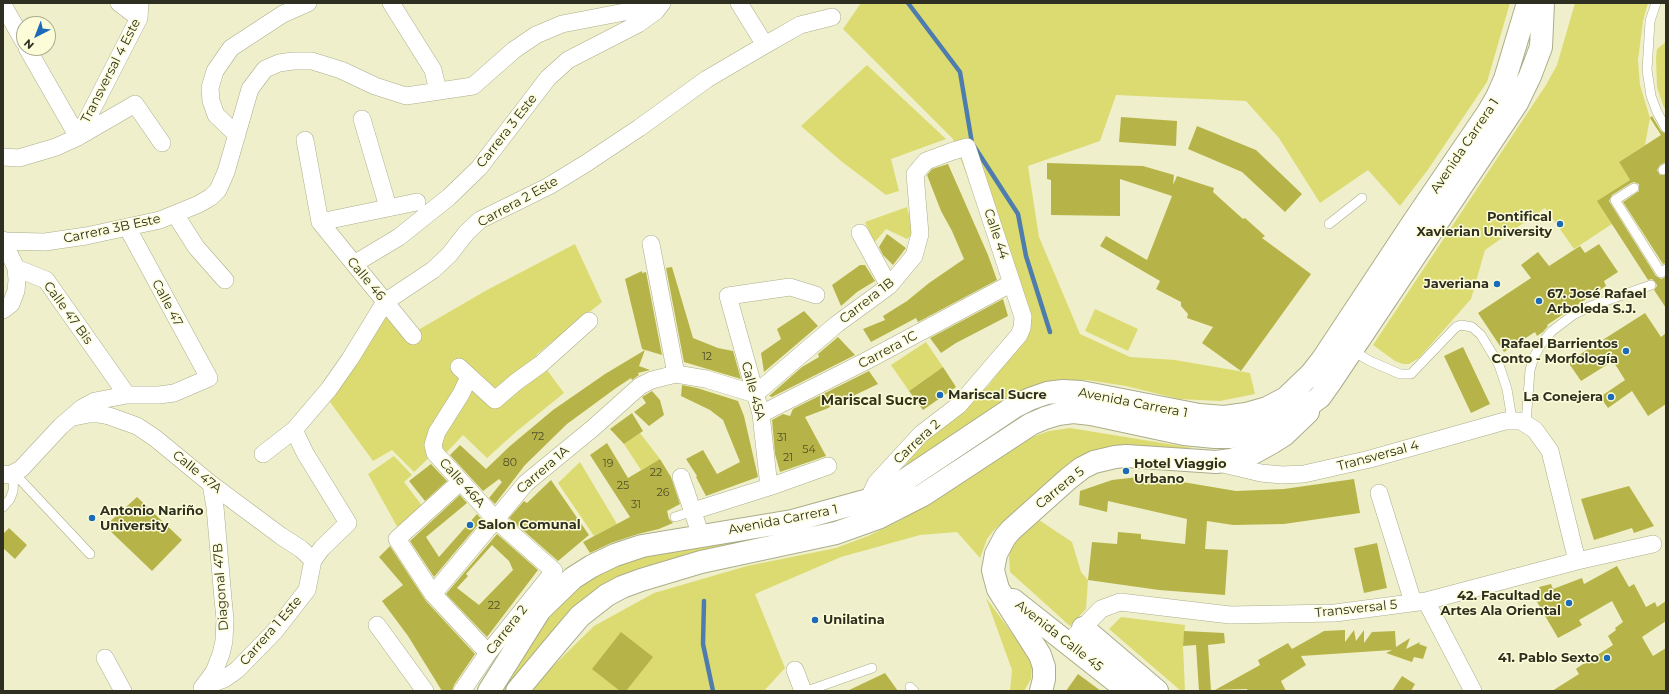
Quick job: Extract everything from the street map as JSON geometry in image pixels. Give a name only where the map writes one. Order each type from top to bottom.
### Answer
[{"type":"main road","name":"Avenida Carrera 1","points":[[489,691],[540,610],[573,578],[592,566],[615,555],[642,546],[792,521],[868,500],[887,492],[1014,407],[1030,399],[1047,393],[1063,391],[1081,392],[1199,415],[1224,417],[1246,414],[1260,410],[1286,398],[1312,374],[1322,360],[1498,97],[1528,3]]},
{"type":"main road","name":"Avenida Carrera 1","points":[[517,691],[556,642],[580,616],[607,595],[622,587],[701,562],[836,533],[878,518],[923,495],[1032,424],[1045,418],[1073,412],[1091,414],[1184,434],[1232,437],[1250,434],[1279,424],[1300,412],[1320,397],[1353,351],[1517,104],[1541,47],[1543,3]]},
{"type":"main road","points":[[1541,47],[1554,3]]},
{"type":"main road","name":"Carrera 5","points":[[1041,691],[1044,679],[1044,667],[1040,655],[1002,595],[993,570],[996,554],[1005,537],[1082,468],[1105,458],[1120,456],[1216,462],[1243,457],[1273,442],[1293,427],[1320,397]]},
{"type":"main road","name":"Avenida Calle 45","points":[[995,578],[1006,594],[1075,636],[1157,691]]},
{"type":"main road","name":"Avenida Calle 45","points":[[1075,636],[1128,691]]},
{"type":"street","points":[[119,3],[140,10]]},
{"type":"street","points":[[237,135],[216,115],[211,101],[210,88],[216,71],[231,48],[283,14],[308,3]]},
{"type":"street","points":[[391,3],[433,70],[438,91]]},
{"type":"street","name":"Carrera 3B Este","points":[[3,241],[45,242],[86,236],[160,220],[211,197],[218,190],[226,172],[250,89],[265,69],[279,63],[294,60],[312,61],[341,70],[375,86],[406,96],[473,86],[514,50],[536,35],[562,24],[635,10],[650,3]]},
{"type":"street","name":"Carrera 3 Este","points":[[354,264],[399,237],[449,197],[479,168],[548,78],[568,60],[638,24],[656,11],[662,3]]},
{"type":"street","points":[[739,3],[765,45]]},
{"type":"street","points":[[3,5],[16,28]]},
{"type":"street","name":"Transversal 4 Este","points":[[78,137],[140,10]]},
{"type":"street","name":"Carrera 2 Este","points":[[263,454],[294,430],[329,389],[386,302],[433,270],[449,255],[467,232],[480,220],[549,186],[586,164],[707,79],[765,45],[800,25],[832,17]]},
{"type":"street","points":[[32,56],[78,137]]},
{"type":"street","points":[[3,156],[19,158],[44,152],[78,137],[135,104],[162,143]]},
{"type":"street","points":[[362,119],[388,207]]},
{"type":"street","points":[[305,140],[320,222],[417,202]]},
{"type":"street","name":"Calle 44","points":[[953,151],[967,147],[1023,317],[1022,328],[1019,335]]},
{"type":"street","name":"Carrera 1B","points":[[755,394],[837,324],[889,286],[914,256],[920,234],[915,174],[926,161],[953,151]]},
{"type":"street","points":[[175,214],[196,247],[225,280]]},
{"type":"street","name":"Calle 46","points":[[320,222],[413,336]]},
{"type":"street","name":"Calle 47","points":[[127,227],[209,378],[174,393],[159,395],[127,395]]},
{"type":"street","points":[[860,233],[889,286]]},
{"type":"street","points":[[3,241],[16,268],[16,291],[11,304],[3,310]]},
{"type":"street","points":[[651,244],[676,374],[706,379],[755,394]]},
{"type":"street","name":"Calle 47 Bis","points":[[16,268],[46,280],[127,395]]},
{"type":"street","name":"Carrera 1C","points":[[761,414],[866,361],[1012,283]]},
{"type":"street","name":"Calle 45A","points":[[769,487],[761,414],[728,296],[790,287],[816,295]]},
{"type":"street","name":"Calle 46A","points":[[554,571],[495,519],[435,453],[433,445],[438,432],[461,394],[464,372],[495,400],[516,382],[541,364],[589,321]]},
{"type":"street","name":"Carrera 2","points":[[868,500],[876,483],[921,434],[959,405],[1019,335]]},
{"type":"street","name":"Carrera 1A","points":[[433,594],[526,483],[593,428],[640,386],[652,380],[676,374]]},
{"type":"street","points":[[14,471],[82,408],[94,401],[127,395]]},
{"type":"street","name":"Calle 47A","points":[[70,418],[88,414],[98,414],[109,416],[137,426],[155,438],[211,484],[314,560]]},
{"type":"street","points":[[1524,424],[1550,451],[1577,561]]},
{"type":"street","name":"Transversal 4","points":[[1216,462],[1262,473],[1304,474],[1524,424]]},
{"type":"street","name":"Carrera 1 Este","points":[[202,688],[224,679],[237,670],[275,631],[307,590],[314,560],[322,548],[348,523],[305,453],[294,430]]},
{"type":"street","points":[[693,511],[769,487],[828,466]]},
{"type":"street","points":[[681,477],[701,536]]},
{"type":"street","points":[[460,482],[397,539],[433,594],[488,653]]},
{"type":"street","name":"Diagonal 47B","points":[[202,688],[214,672],[221,654],[224,641],[225,619],[215,507],[211,484]]},
{"type":"street","points":[[1379,494],[1419,602],[1473,691]]},
{"type":"street","name":"Transversal 5","points":[[1075,636],[1102,608],[1120,602],[1237,615],[1335,613],[1419,602],[1577,561],[1653,544]]},
{"type":"street","name":"Carrera 2","points":[[462,691],[488,653],[554,571]]},
{"type":"street","points":[[377,625],[425,691]]},
{"type":"street","points":[[105,658],[123,691]]},
{"type":"street","points":[[796,670],[803,691]]},
{"type":"lane","points":[[1656,3],[1650,22],[1647,70],[1651,96],[1657,112],[1666,128]]},
{"type":"lane","points":[[1634,188],[1615,200],[1661,273],[1666,269]]},
{"type":"lane","points":[[1329,224],[1362,198]]},
{"type":"lane","points":[[1524,424],[1530,370],[1534,357],[1552,331],[1573,315],[1591,306],[1652,285]]},
{"type":"lane","points":[[1353,351],[1370,361],[1400,374],[1411,374],[1456,327],[1461,325],[1472,327],[1481,335],[1499,365],[1507,389],[1524,424]]},
{"type":"lane","points":[[3,507],[10,499],[13,491],[14,471]]},
{"type":"lane","points":[[14,471],[90,554]]},
{"type":"lane","points":[[675,517],[693,511]]},
{"type":"lane","points":[[807,691],[872,668]]},
{"type":"shaded area","points":[[861,3],[1510,3],[1487,82],[1427,171],[1400,206],[1368,170],[1320,203],[1279,138],[1246,101],[1116,95],[1100,141],[1028,166],[1039,237],[1080,334],[1130,357],[1175,360],[1250,373],[1255,394],[1220,401],[1179,399],[1126,386],[1087,380],[1050,382],[904,468],[916,448],[964,409],[989,385],[1026,331],[953,139],[843,29]]},
{"type":"shaded area","points":[[1575,3],[1648,3],[1643,21],[1638,60],[1640,85],[1650,118],[1645,145],[1619,162],[1630,180],[1598,201],[1612,224],[1574,249],[1545,208],[1485,250],[1471,299],[1419,358],[1409,364],[1403,364],[1395,361],[1373,345],[1546,85],[1557,65]]},
{"type":"shaded area","points":[[1666,42],[1666,107],[1664,108],[1657,87],[1656,58],[1657,49]]},
{"type":"shaded area","points":[[867,65],[946,139],[891,159],[899,191],[886,195],[841,161],[801,126]]},
{"type":"shaded area","points":[[907,207],[914,234],[907,239],[886,229],[874,243],[865,222]]},
{"type":"shaded area","points":[[575,244],[602,302],[536,355],[564,393],[517,431],[487,458],[463,435],[445,454],[439,448],[414,472],[392,450],[373,461],[330,402],[382,305],[406,337],[487,290]]},
{"type":"shaded area","points":[[1095,309],[1138,329],[1128,351],[1085,331]]},
{"type":"shaded area","points":[[926,342],[943,367],[909,391],[891,365]]},
{"type":"shaded area","points":[[1070,428],[1193,448],[1155,448],[1093,455],[1070,462],[994,530],[987,539],[980,558],[957,532],[920,535],[841,557],[755,594],[785,668],[764,691],[532,691],[547,672],[594,626],[654,593],[747,566],[836,548],[868,536],[899,521],[1024,440],[1049,431]]},
{"type":"shaded area","points":[[640,433],[660,459],[641,470],[624,444]]},
{"type":"shaded area","points":[[394,456],[412,475],[404,482],[423,507],[399,530],[368,474]]},
{"type":"shaded area","points":[[580,462],[617,524],[594,536],[558,483]]},
{"type":"shaded area","points":[[1036,518],[1072,542],[1081,572],[1088,580],[1086,609],[1070,626],[1010,572],[1009,557],[1013,541]]},
{"type":"shaded area","points":[[817,525],[629,579],[512,691],[498,691],[549,613],[600,569],[649,552]]},
{"type":"shaded area","points":[[986,598],[1026,652],[1032,667],[1031,679],[1024,691],[1010,691],[1012,670]]},
{"type":"shaded area","points":[[1121,617],[1185,625],[1183,646],[1185,691],[1181,691],[1109,629]]},
{"type":"building","points":[[1652,116],[1661,131],[1666,134],[1666,162],[1660,165],[1657,170],[1660,175],[1666,175],[1666,263],[1663,264],[1623,202],[1639,191],[1639,184],[1634,182],[1631,183],[1612,195],[1609,201],[1656,276],[1661,279],[1666,277],[1666,308],[1654,290],[1657,286],[1656,283],[1652,279],[1648,280],[1597,201],[1630,180],[1619,162],[1661,135],[1650,118]]},
{"type":"building","points":[[1121,117],[1177,121],[1176,146],[1119,142]]},
{"type":"building","points":[[1197,126],[1256,150],[1302,194],[1285,212],[1242,172],[1188,149]]},
{"type":"building","points":[[1047,163],[1143,166],[1174,175],[1173,185],[1177,176],[1214,188],[1213,192],[1243,219],[1245,218],[1265,236],[1262,238],[1311,274],[1241,371],[1202,343],[1213,327],[1187,318],[1188,314],[1181,306],[1181,302],[1156,289],[1160,281],[1100,246],[1106,236],[1147,260],[1172,196],[1120,179],[1120,216],[1051,215],[1051,180],[1047,179]]},
{"type":"building","points":[[948,164],[988,255],[997,280],[918,322],[916,318],[871,342],[863,329],[885,320],[883,316],[907,301],[929,283],[964,259],[952,231],[941,211],[927,175],[932,169]]},
{"type":"building","points":[[887,234],[906,248],[893,265],[883,255],[879,247]]},
{"type":"building","name":"67. José Rafael Arboleda S.J.","points":[[1599,244],[1618,272],[1604,281],[1606,286],[1547,325],[1548,326],[1543,332],[1537,336],[1535,332],[1504,352],[1478,313],[1531,278],[1521,265],[1538,252],[1549,266],[1580,246],[1585,253]]},
{"type":"building","points":[[860,265],[865,265],[875,281],[857,292],[841,306],[832,285]]},
{"type":"building","points":[[672,267],[693,338],[718,348],[733,351],[741,379],[684,362],[666,268]]},
{"type":"building","points":[[642,271],[642,273],[646,272],[662,355],[642,349],[625,279]]},
{"type":"building","points":[[1003,299],[1008,316],[956,343],[941,353],[930,338]]},
{"type":"building","points":[[804,311],[818,326],[764,372],[761,353],[781,339],[777,329]]},
{"type":"building","name":"Rafael Barrientos Conto - Morfología","points":[[1645,313],[1661,337],[1666,333],[1666,404],[1648,416],[1632,391],[1608,408],[1600,397],[1625,380],[1613,361],[1581,381],[1568,362]]},
{"type":"building","points":[[838,337],[855,355],[772,397],[769,396],[802,367],[819,357],[818,354]]},
{"type":"building","points":[[1463,347],[1490,404],[1471,413],[1444,356]]},
{"type":"building","points":[[645,350],[639,366],[650,370],[638,373],[639,375],[632,380],[631,378],[616,388],[567,424],[525,465],[495,504],[489,498],[502,482],[499,479],[483,491],[450,455],[460,445],[486,469],[510,446],[553,410],[605,374]]},
{"type":"building","points":[[943,367],[956,387],[923,410],[909,391]]},
{"type":"building","points":[[869,371],[878,384],[826,409],[805,417],[826,456],[780,472],[775,454],[772,420],[783,414],[790,416],[793,409]]},
{"type":"building","points":[[682,385],[697,388],[738,401],[744,416],[758,477],[706,496],[696,477],[697,476],[686,459],[703,450],[717,474],[740,462],[723,420],[710,410],[681,396]]},
{"type":"building","points":[[652,391],[660,400],[664,415],[649,426],[634,412],[646,403],[642,397]]},
{"type":"building","points":[[632,413],[643,431],[624,444],[610,429]]},
{"type":"building","points":[[607,443],[628,478],[660,459],[671,477],[680,504],[667,511],[669,519],[673,523],[659,529],[611,543],[590,553],[583,542],[630,517],[590,455]]},
{"type":"building","points":[[431,464],[447,481],[425,501],[409,481]]},
{"type":"building","points":[[1147,476],[1236,491],[1284,489],[1354,479],[1360,513],[1284,524],[1233,525],[1207,521],[1205,549],[1228,550],[1225,595],[1159,590],[1088,580],[1092,542],[1117,544],[1118,532],[1141,534],[1141,539],[1185,544],[1187,519],[1108,501],[1107,512],[1079,505],[1080,491],[1112,480]]},
{"type":"building","points":[[551,480],[589,535],[558,561],[509,518],[524,501],[527,503]]},
{"type":"building","points":[[1629,486],[1654,526],[1634,533],[1632,528],[1594,540],[1581,499]]},
{"type":"building","points":[[460,495],[467,503],[426,537],[439,557],[477,514],[482,520],[434,577],[410,541]]},
{"type":"building","points":[[137,497],[182,540],[152,571],[105,526]]},
{"type":"building","points":[[9,528],[27,545],[15,559],[3,548],[3,534]]},
{"type":"building","points":[[497,534],[538,570],[487,637],[446,594]],"holes":[[[492,545],[509,561],[513,570],[479,605],[457,588],[468,576],[466,574]]]},
{"type":"building","points":[[1377,543],[1387,588],[1364,593],[1354,548]]},
{"type":"building","points":[[390,546],[426,601],[475,654],[454,685],[452,691],[442,691],[408,636],[382,601],[403,585],[379,557]]},
{"type":"building","points":[[1617,566],[1629,587],[1634,584],[1646,607],[1655,602],[1657,607],[1666,601],[1666,621],[1642,637],[1653,656],[1666,648],[1666,691],[1552,691],[1579,674],[1576,669],[1577,668],[1613,645],[1608,636],[1623,622],[1612,601],[1579,620],[1582,625],[1558,638],[1533,595],[1541,592],[1539,587],[1551,584],[1553,589],[1582,578],[1584,584]]},
{"type":"building","points":[[1345,630],[1345,642],[1354,630],[1356,641],[1364,630],[1364,643],[1372,632],[1395,631],[1396,647],[1410,638],[1406,649],[1420,642],[1419,644],[1427,647],[1423,659],[1414,657],[1412,662],[1386,653],[1392,650],[1301,656],[1306,665],[1281,681],[1286,691],[1248,691],[1247,689],[1215,690],[1260,665],[1258,660],[1288,643],[1292,649],[1324,631]]},
{"type":"building","points":[[1184,631],[1224,633],[1225,643],[1208,645],[1211,691],[1199,691],[1196,645],[1183,646]]},
{"type":"building","points":[[621,632],[653,657],[626,691],[620,691],[592,669]]},
{"type":"building","points":[[885,673],[898,691],[847,691]]},
{"type":"building","points":[[1078,674],[1101,691],[1066,691]]},
{"type":"building","points":[[1402,676],[1415,684],[1411,691],[1392,691]]},
{"type":"waterway","points":[[908,3],[960,72],[972,143],[1018,214],[1026,256],[1050,332]]},
{"type":"waterway","points":[[704,601],[703,644],[713,691]]},
{"type":"place","name":"Pontifical Xavierian University","points":[[1560,224]]},
{"type":"place","name":"Javeriana","points":[[1497,284]]},
{"type":"place","name":"67. José Rafael Arboleda S.J.","points":[[1539,301]]},
{"type":"place","name":"Rafael Barrientos Conto - Morfología","points":[[1626,351]]},
{"type":"place","name":"Mariscal Sucre","points":[[940,395]]},
{"type":"place","name":"La Conejera","points":[[1611,397]]},
{"type":"place","name":"Hotel Viaggio Urbano","points":[[1126,471]]},
{"type":"place","name":"Antonio Nariño University","points":[[92,518]]},
{"type":"place","name":"Salon Comunal","points":[[470,525]]},
{"type":"place","name":"42. Facultad de Artes Ala Oriental","points":[[1569,603]]},
{"type":"place","name":"Unilatina","points":[[815,620]]},
{"type":"place","name":"41. Pablo Sexto","points":[[1607,658]]},
{"type":"district","name":"Mariscal Sucre","points":[[874,401]]}]
